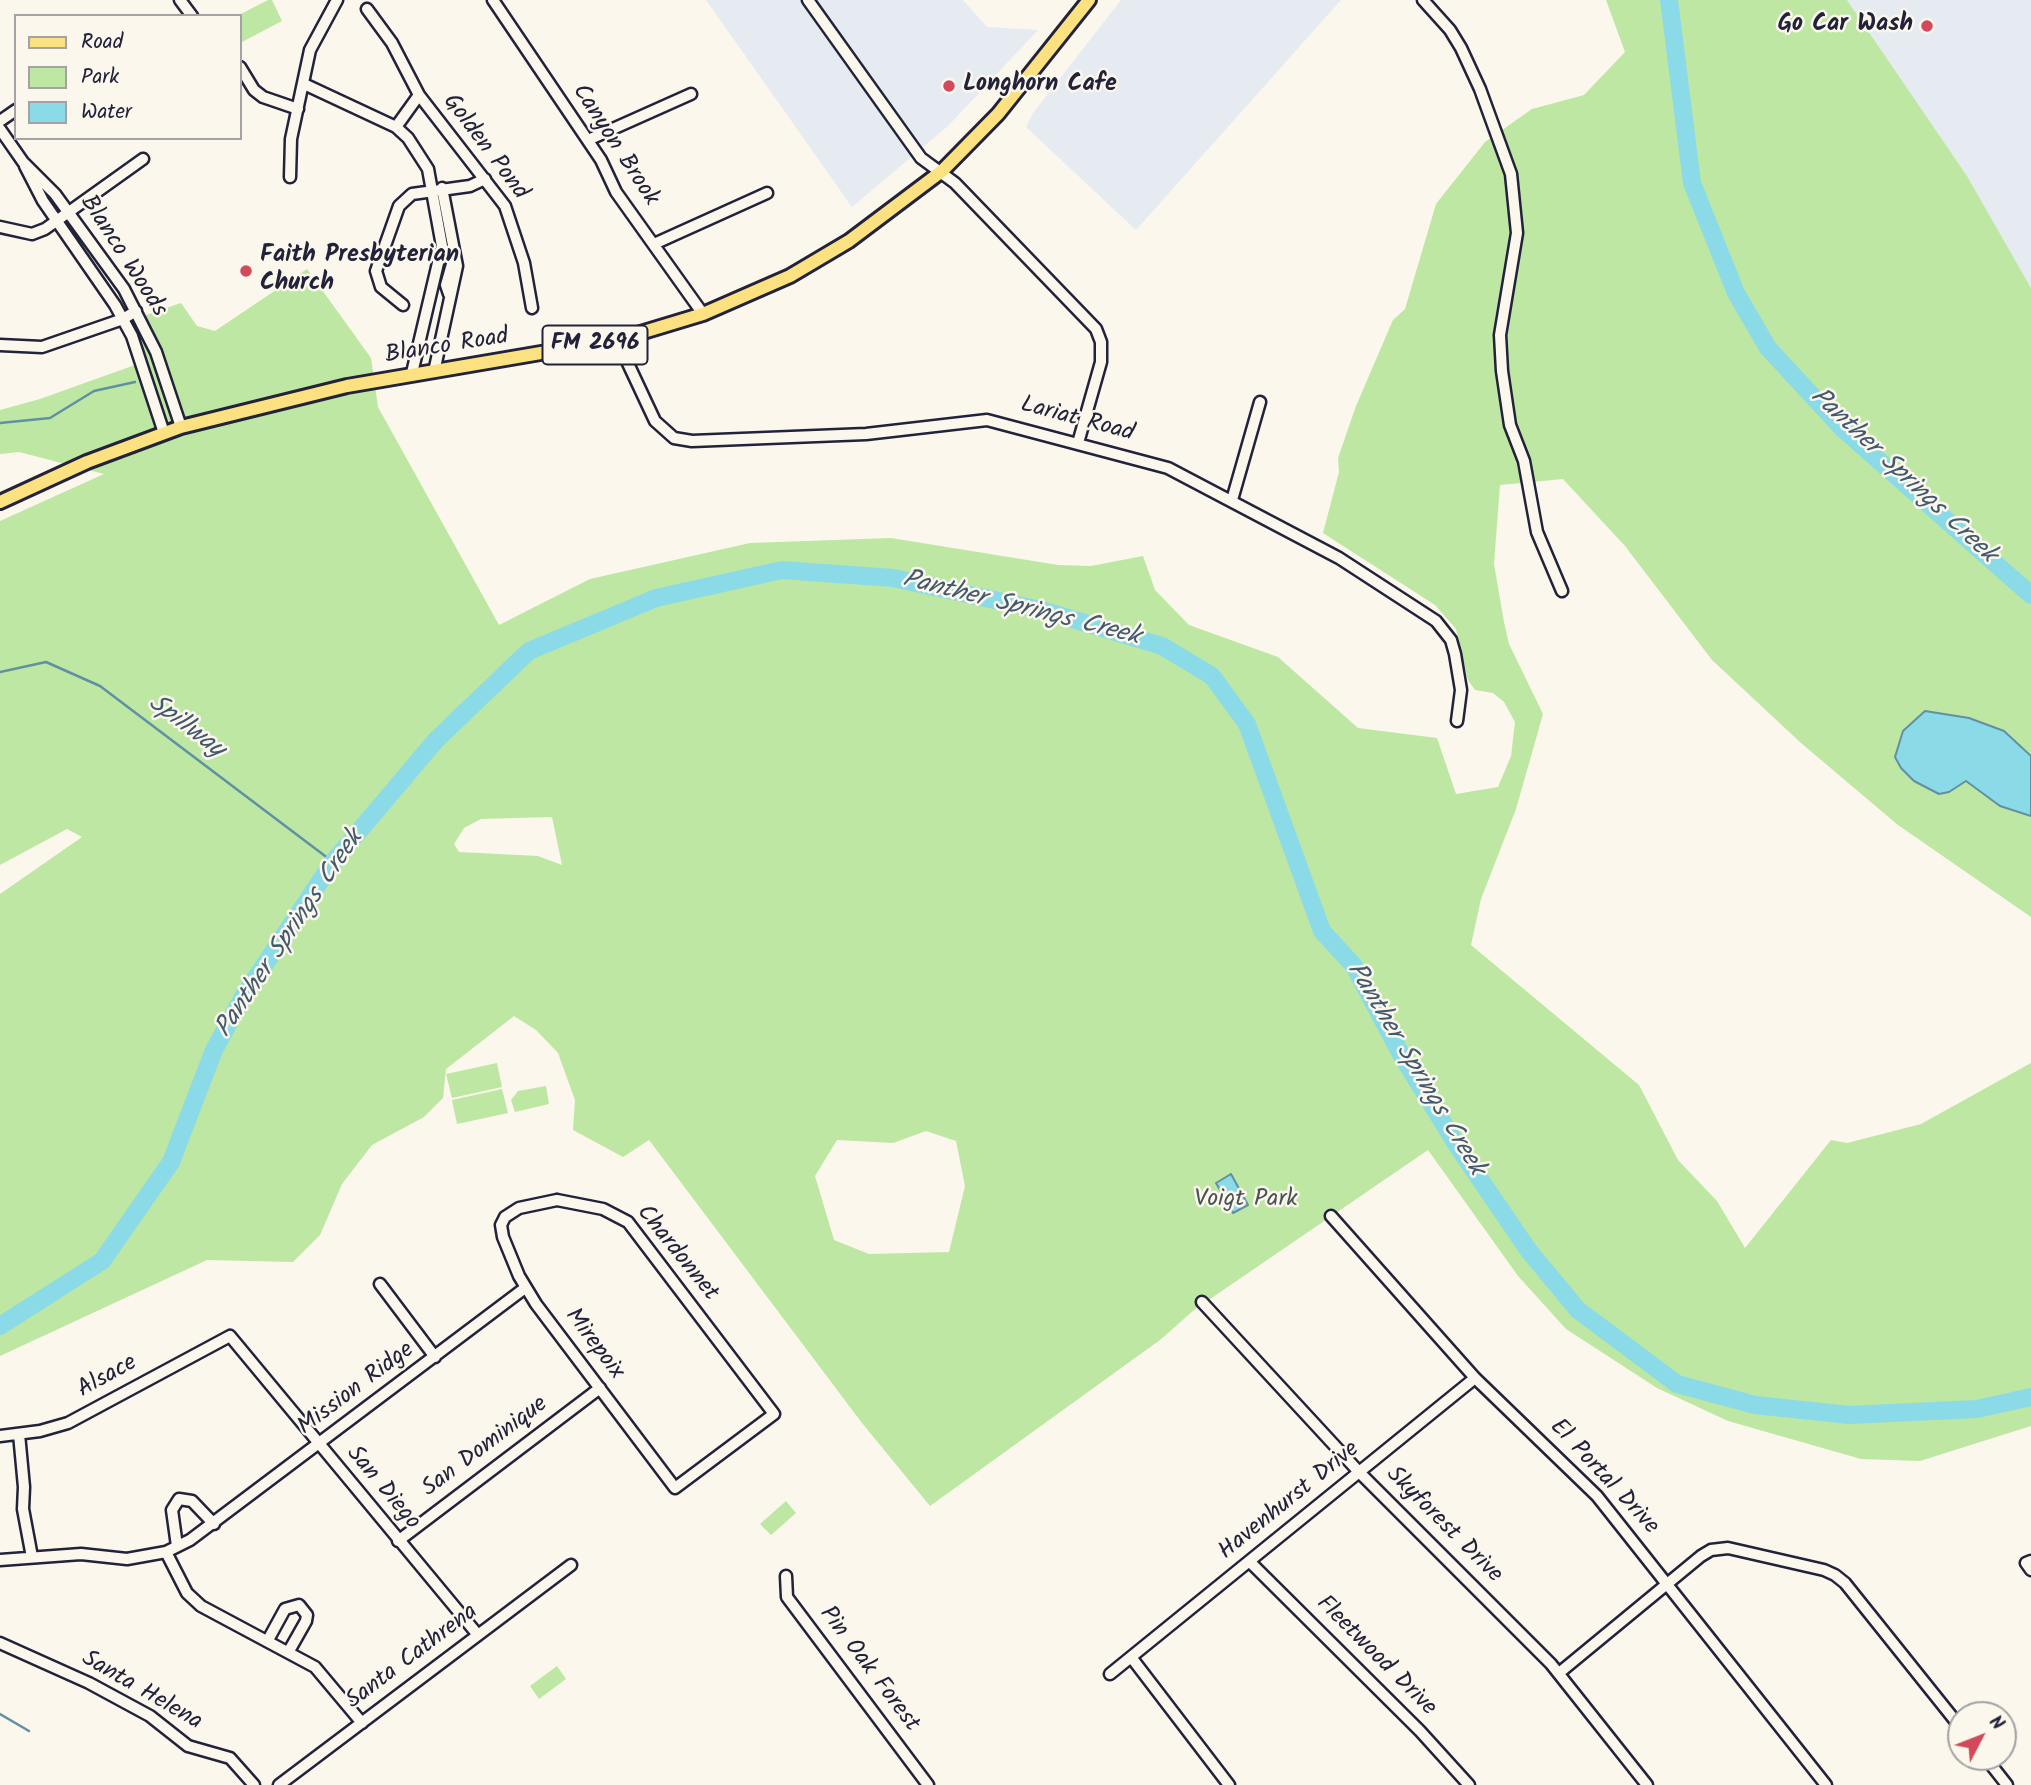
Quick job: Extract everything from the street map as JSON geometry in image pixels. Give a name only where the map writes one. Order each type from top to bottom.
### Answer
[{"type":"main road","name":"Blanco Road","points":[[0,502],[87,462],[181,427],[288,398],[412,373],[434,372],[617,340],[703,314],[790,276],[900,205],[942,171],[998,114],[1089,0]]},
{"type":"street","name":"Canyon Brook","points":[[493,0],[588,140],[616,192],[703,314]]},
{"type":"street","points":[[808,0],[921,158],[942,171],[1096,328],[1101,342],[1101,362],[1078,443]]},
{"type":"street","points":[[1423,0],[1450,30],[1461,48],[1480,89],[1511,174],[1517,233],[1500,335],[1502,371],[1510,425],[1524,461],[1537,532],[1562,592]]},
{"type":"street","points":[[290,177],[291,139],[310,50],[339,1]]},
{"type":"street","name":"Golden Pond","points":[[367,9],[392,43],[419,95],[485,179],[511,218],[532,309]]},
{"type":"street","points":[[242,70],[254,90],[263,97],[298,109]]},
{"type":"street","points":[[304,84],[396,127],[418,152],[438,189],[457,266],[434,372]]},
{"type":"street","points":[[588,140],[691,94]]},
{"type":"street","name":"Golden Pond","points":[[396,127],[419,95]]},
{"type":"street","name":"Blanco Woods","points":[[0,130],[23,162],[68,212],[136,310],[156,352],[181,427]]},
{"type":"street","points":[[0,227],[32,234],[57,221],[143,159]]},
{"type":"street","name":"Blanco Woods","points":[[23,162],[33,185],[123,319],[148,377],[164,433]]},
{"type":"street","points":[[403,304],[381,287],[376,271],[378,259],[404,198],[438,189],[470,186],[485,179]]},
{"type":"street","points":[[412,373],[442,246],[438,189]]},
{"type":"street","points":[[654,244],[767,193]]},
{"type":"street","points":[[0,345],[43,346],[123,319],[136,310]]},
{"type":"street","name":"Lariat Road","points":[[617,340],[655,421],[674,438],[692,442],[866,434],[987,420],[1168,468],[1232,499],[1339,558],[1437,621],[1451,640],[1455,654],[1461,690],[1457,721]]},
{"type":"street","points":[[1232,499],[1260,402]]},
{"type":"street","name":"Chardonnet","points":[[505,1217],[519,1208],[557,1200],[603,1209],[628,1222],[774,1414],[675,1488]]},
{"type":"street","name":"El Portal Drive","points":[[1331,1216],[1475,1378],[1597,1496],[1826,1785]]},
{"type":"street","name":"Mirepoix","points":[[505,1217],[501,1225],[503,1237],[525,1288],[675,1488]]},
{"type":"street","points":[[380,1284],[435,1357]]},
{"type":"street","name":"Mission Ridge","points":[[0,1560],[81,1553],[127,1559],[166,1552],[214,1524],[525,1288]]},
{"type":"street","name":"Skyforest Drive","points":[[1202,1302],[1359,1472],[1559,1673],[1647,1785]]},
{"type":"street","name":"Alsace","points":[[0,1436],[54,1428],[80,1417],[230,1336]]},
{"type":"street","name":"San Diego","points":[[230,1336],[478,1635]]},
{"type":"street","name":"Havenhurst Drive","points":[[1110,1674],[1475,1378]]},
{"type":"street","name":"San Dominique","points":[[398,1541],[600,1388]]},
{"type":"street","points":[[19,1434],[24,1487],[23,1509],[32,1557]]},
{"type":"street","points":[[177,1546],[172,1510],[179,1499],[192,1501],[214,1524]]},
{"type":"street","points":[[1559,1673],[1701,1556],[1712,1550],[1728,1548],[1824,1570],[1845,1583],[1947,1710]]},
{"type":"street","points":[[166,1552],[187,1593],[201,1606],[315,1667],[362,1723]]},
{"type":"street","name":"Fleetwood Drive","points":[[1250,1562],[1420,1731],[1469,1785]]},
{"type":"street","name":"Santa Cathrena","points":[[279,1785],[571,1565]]},
{"type":"street","name":"Pin Oak Forest","points":[[786,1576],[787,1597],[928,1785]]},
{"type":"street","points":[[268,1640],[285,1609],[299,1605],[307,1615],[306,1621],[289,1651]]},
{"type":"street","name":"Santa Helena","points":[[0,1643],[89,1683],[150,1716],[188,1746],[230,1758],[254,1785]]},
{"type":"street","points":[[1131,1657],[1229,1785]]},
{"type":"street","points":[[1996,1771],[2007,1785]]},
{"type":"shaded area","points":[[706,0],[963,0],[987,27],[1038,30],[948,126],[852,207]]},
{"type":"shaded area","points":[[1121,0],[1341,0],[1136,230],[1026,127],[1033,113]]},
{"type":"shaded area","points":[[1847,0],[2031,0],[2031,288],[1967,176]]},
{"type":"green space","points":[[272,0],[282,21],[242,42],[241,14]]},
{"type":"green space","name":"Voigt Park","points":[[1606,0],[1847,0],[1967,176],[2031,288],[2031,917],[1898,825],[1801,743],[1712,660],[1625,546],[1563,479],[1500,485],[1494,564],[1504,622],[1509,644],[1543,714],[1516,809],[1481,899],[1471,945],[1639,1085],[1678,1160],[1717,1201],[1745,1248],[1831,1140],[1847,1143],[1921,1124],[2031,1063],[2031,1426],[1920,1461],[1861,1459],[1728,1421],[1657,1388],[1566,1329],[1518,1276],[1428,1150],[1194,1310],[1160,1340],[930,1506],[862,1423],[649,1140],[623,1157],[573,1130],[575,1100],[558,1053],[536,1030],[514,1016],[446,1069],[443,1098],[424,1117],[372,1145],[342,1184],[320,1235],[293,1262],[207,1260],[0,1356],[0,894],[82,837],[67,829],[0,865],[0,521],[104,474],[19,452],[0,454],[0,410],[40,399],[135,365],[146,315],[181,303],[197,326],[215,331],[307,269],[371,358],[378,407],[499,625],[590,579],[750,543],[891,538],[1058,565],[1091,566],[1143,556],[1155,590],[1189,625],[1278,657],[1358,728],[1437,738],[1456,794],[1498,787],[1511,756],[1515,722],[1504,702],[1493,693],[1475,690],[1468,680],[1456,629],[1435,605],[1323,533],[1339,472],[1338,458],[1356,406],[1393,320],[1405,309],[1436,204],[1485,142],[1532,109],[1584,95],[1625,52]],"holes":[[[552,817],[562,865],[538,856],[459,852],[454,844],[464,828],[481,819]],[[926,1131],[956,1141],[965,1186],[949,1252],[869,1254],[834,1240],[815,1176],[837,1140],[893,1143]]]},
{"type":"green space","points":[[497,1063],[502,1087],[452,1098],[446,1074]]},
{"type":"green space","points":[[546,1086],[549,1104],[515,1112],[511,1100],[518,1091]]},
{"type":"green space","points":[[502,1089],[508,1113],[457,1124],[452,1100]]},
{"type":"green space","points":[[786,1501],[796,1513],[771,1535],[760,1524]]},
{"type":"green space","points":[[557,1666],[566,1679],[539,1699],[530,1686]]},
{"type":"water","points":[[1925,711],[1969,718],[2004,731],[2031,756],[2031,816],[2000,806],[1966,781],[1949,792],[1939,794],[1914,781],[1901,768],[1895,757],[1903,731]]},
{"type":"water","points":[[1231,1174],[1248,1205],[1233,1213],[1216,1183]]},
{"type":"waterway","name":"Panther Springs Creek","points":[[1669,0],[1692,183],[1736,293],[1768,348],[1842,428],[2031,595]]},
{"type":"waterway","points":[[0,423],[50,418],[94,391],[135,382]]},
{"type":"waterway","name":"Panther Springs Creek","points":[[0,1326],[102,1261],[171,1162],[214,1050],[243,997],[333,862],[436,740],[529,651],[656,598],[782,570],[893,578],[1045,611],[1162,646],[1212,676],[1247,724],[1322,931],[1354,966],[1402,1056],[1458,1147],[1529,1251],[1578,1310],[1677,1384],[1755,1405],[1849,1415],[1977,1409],[2031,1397]]},
{"type":"waterway","name":"Spillway","points":[[0,672],[46,662],[100,686],[333,862]]},
{"type":"waterway","points":[[0,1714],[29,1731]]},
{"type":"place","name":"Go Car Wash","points":[[1927,26]]},
{"type":"place","name":"Longhorn Cafe","points":[[949,86]]},
{"type":"place","name":"Faith Presbyterian Church","points":[[246,271]]}]
